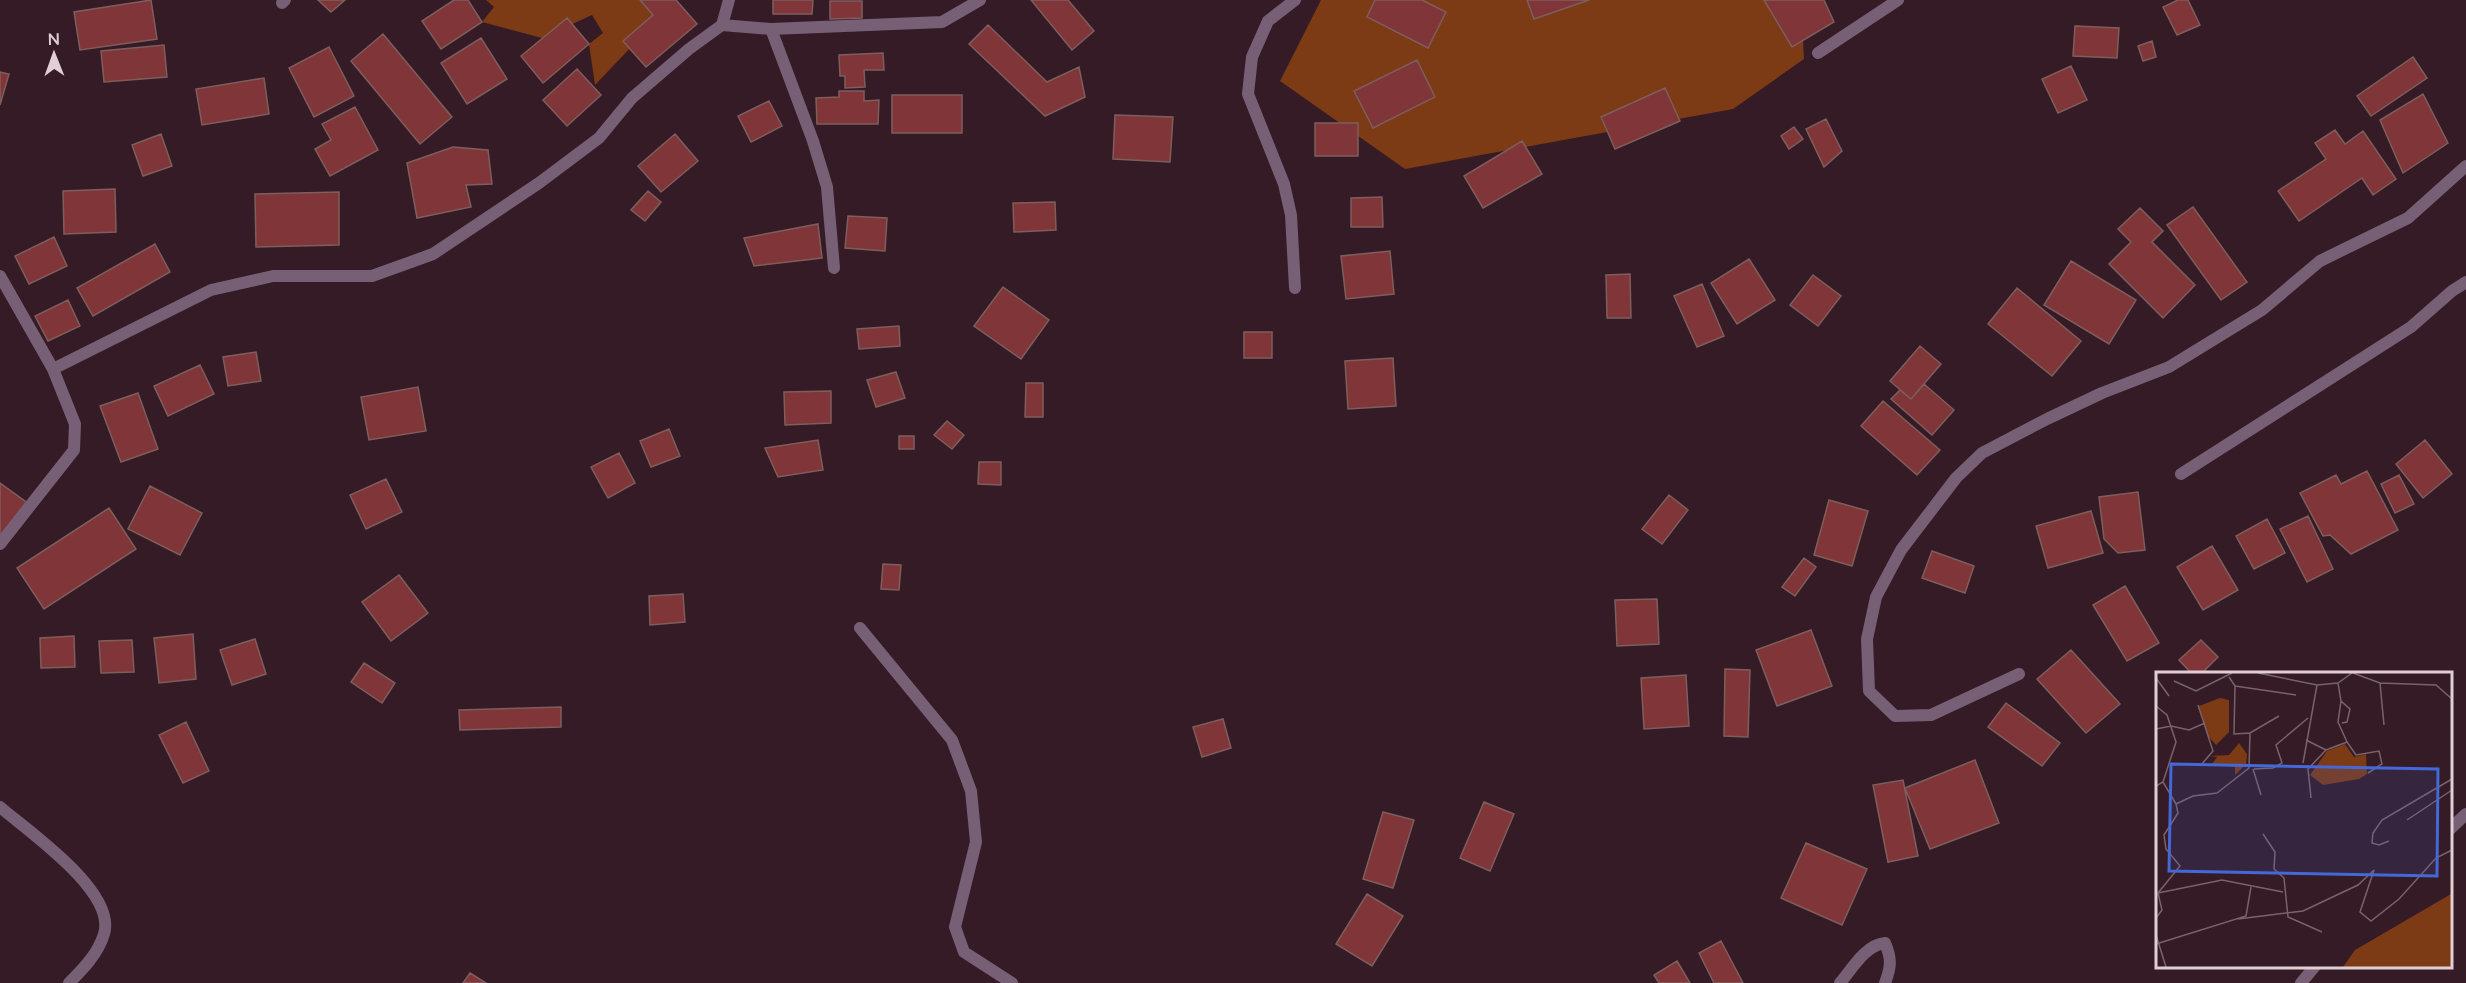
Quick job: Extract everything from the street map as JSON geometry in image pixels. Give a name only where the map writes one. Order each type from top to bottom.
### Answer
[{"type":"street","points":[[53,369],[211,290],[273,276],[372,276],[433,254],[539,183],[599,138],[632,98],[689,49],[722,25],[729,0]]},
{"type":"street","points":[[722,25],[771,29],[942,22],[980,0]]},
{"type":"street","points":[[1295,0],[1268,21],[1252,57],[1248,94],[1284,183],[1291,215],[1295,288]]},
{"type":"street","points":[[1818,53],[1898,0]]},
{"type":"street","points":[[771,29],[813,141],[827,187],[834,268]]},
{"type":"street","points":[[2019,674],[1931,715],[1895,716],[1869,691],[1867,639],[1876,597],[1901,550],[1956,478],[1983,453],[1992,448],[2093,398],[2169,367],[2215,339],[2262,310],[2320,261],[2408,218],[2466,166]]},
{"type":"street","points":[[0,276],[53,369],[75,424],[74,450],[0,544]]},
{"type":"street","points":[[2181,474],[2411,327],[2452,291],[2466,282]]},
{"type":"street","points":[[860,627],[952,740],[971,791],[976,842],[955,927],[964,952],[1012,983]]},
{"type":"street","points":[[0,807],[86,881],[103,908],[105,933],[87,965],[69,983]]},
{"type":"street","points":[[2451,828],[2466,814]]},
{"type":"street","points":[[1840,983],[1869,949],[1877,944],[1885,943],[1891,957],[1891,968],[1885,983]]},
{"type":"street","points":[[2301,983],[2313,968]]},
{"type":"shaded area","points":[[486,0],[676,0],[595,85],[589,44],[603,33],[592,15],[542,38],[482,22],[494,7]]},
{"type":"shaded area","points":[[1321,0],[1801,0],[1804,59],[1733,109],[1405,169],[1280,81]]},
{"type":"building","points":[[151,0],[157,39],[80,50],[74,12]]},
{"type":"building","points":[[318,0],[345,0],[331,12]]},
{"type":"building","points":[[454,0],[468,0],[482,22],[441,49],[422,21]]},
{"type":"building","points":[[640,0],[676,0],[697,24],[646,67],[623,41],[653,15]]},
{"type":"building","points":[[773,0],[813,0],[812,14],[773,14]]},
{"type":"building","points":[[1031,0],[1068,0],[1094,31],[1072,50]]},
{"type":"building","points":[[1375,0],[1422,0],[1446,12],[1428,48],[1367,17]]},
{"type":"building","points":[[1527,0],[1589,0],[1534,19]]},
{"type":"building","points":[[1764,0],[1824,0],[1834,22],[1792,47]]},
{"type":"building","points":[[2178,0],[2188,0],[2200,25],[2177,35],[2163,7]]},
{"type":"building","points":[[830,1],[862,1],[862,18],[830,19]]},
{"type":"building","points":[[567,18],[589,44],[543,83],[521,56]]},
{"type":"building","points":[[988,25],[1047,82],[1079,67],[1085,97],[1045,116],[969,44]]},
{"type":"building","points":[[2075,26],[2119,28],[2117,58],[2073,56]]},
{"type":"building","points":[[383,34],[452,117],[420,144],[351,61]]},
{"type":"building","points":[[481,38],[507,79],[467,104],[441,63]]},
{"type":"building","points":[[2152,41],[2156,57],[2143,61],[2138,46]]},
{"type":"building","points":[[164,45],[167,77],[104,82],[101,51]]},
{"type":"building","points":[[329,47],[354,96],[314,117],[289,68]]},
{"type":"building","points":[[883,53],[884,70],[864,70],[865,87],[845,88],[845,76],[840,76],[839,55]]},
{"type":"building","points":[[2413,57],[2427,78],[2371,116],[2357,96]]},
{"type":"building","points":[[1417,60],[1435,97],[1373,128],[1354,91]]},
{"type":"building","points":[[2071,66],[2087,100],[2058,113],[2042,79]]},
{"type":"building","points":[[577,69],[601,95],[567,126],[543,100]]},
{"type":"building","points":[[0,72],[9,74],[0,105]]},
{"type":"building","points":[[264,78],[269,114],[202,125],[196,89]]},
{"type":"building","points":[[1665,88],[1680,121],[1615,149],[1601,117]]},
{"type":"building","points":[[839,91],[864,91],[864,101],[879,100],[878,124],[817,124],[816,98],[839,97]]},
{"type":"building","points":[[2423,94],[2448,143],[2403,173],[2380,120]]},
{"type":"building","points":[[892,95],[962,95],[962,133],[892,133]]},
{"type":"building","points":[[769,101],[782,126],[751,142],[738,116]]},
{"type":"building","points":[[355,107],[378,150],[330,176],[315,149],[331,140],[322,124]]},
{"type":"building","points":[[1115,115],[1173,117],[1170,162],[1113,159]]},
{"type":"building","points":[[1826,119],[1842,151],[1824,167],[1806,129]]},
{"type":"building","points":[[1315,123],[1358,123],[1358,156],[1315,156]]},
{"type":"building","points":[[1794,127],[1803,139],[1789,149],[1781,136]]},
{"type":"building","points":[[2335,130],[2345,144],[2363,131],[2396,179],[2373,195],[2362,178],[2299,221],[2278,191],[2326,159],[2315,143]]},
{"type":"building","points":[[161,134],[172,166],[143,176],[132,145]]},
{"type":"building","points":[[675,134],[698,161],[661,192],[638,166]]},
{"type":"building","points":[[1522,141],[1542,174],[1483,208],[1464,176]]},
{"type":"building","points":[[453,147],[488,150],[492,184],[466,185],[471,207],[417,218],[407,163]]},
{"type":"building","points":[[115,189],[116,232],[64,234],[63,191]]},
{"type":"building","points":[[648,191],[661,202],[645,221],[631,210]]},
{"type":"building","points":[[339,192],[339,245],[256,247],[255,194]]},
{"type":"building","points":[[1382,197],[1383,227],[1351,227],[1351,198]]},
{"type":"building","points":[[1055,202],[1056,230],[1014,232],[1013,203]]},
{"type":"building","points":[[2193,207],[2247,282],[2221,300],[2167,225]]},
{"type":"building","points":[[2140,208],[2163,231],[2152,242],[2195,285],[2163,318],[2109,264],[2131,242],[2118,229]]},
{"type":"building","points":[[848,216],[887,218],[885,251],[845,248]]},
{"type":"building","points":[[818,224],[822,258],[754,266],[744,238]]},
{"type":"building","points":[[54,237],[67,266],[29,284],[15,256]]},
{"type":"building","points":[[155,244],[170,272],[93,316],[77,288]]},
{"type":"building","points":[[1390,251],[1394,294],[1346,299],[1341,256]]},
{"type":"building","points":[[1749,259],[1775,300],[1737,324],[1711,283]]},
{"type":"building","points":[[2071,261],[2136,300],[2109,344],[2044,305]]},
{"type":"building","points":[[1630,274],[1631,318],[1607,318],[1606,275]]},
{"type":"building","points":[[1813,275],[1841,296],[1818,326],[1790,305]]},
{"type":"building","points":[[1702,284],[1724,336],[1697,347],[1674,296]]},
{"type":"building","points":[[1003,287],[1049,320],[1021,359],[974,326]]},
{"type":"building","points":[[2017,288],[2081,341],[2052,376],[1988,324]]},
{"type":"building","points":[[68,300],[80,326],[48,341],[35,316]]},
{"type":"building","points":[[899,326],[900,346],[859,349],[857,329]]},
{"type":"building","points":[[1244,332],[1272,332],[1272,358],[1244,358]]},
{"type":"building","points":[[1920,346],[1941,364],[1911,399],[1890,381]]},
{"type":"building","points":[[256,352],[261,381],[228,386],[223,357]]},
{"type":"building","points":[[1393,358],[1396,406],[1348,409],[1345,361]]},
{"type":"building","points":[[200,365],[214,394],[168,416],[154,386]]},
{"type":"building","points":[[896,372],[905,398],[876,407],[867,380]]},
{"type":"building","points":[[1026,383],[1043,383],[1043,417],[1025,417]]},
{"type":"building","points":[[1924,384],[1954,410],[1932,435],[1891,399],[1900,390],[1911,399]]},
{"type":"building","points":[[418,387],[426,431],[369,440],[361,397]]},
{"type":"building","points":[[831,391],[831,423],[785,425],[784,392]]},
{"type":"building","points":[[138,393],[158,449],[121,462],[100,406]]},
{"type":"building","points":[[1883,401],[1940,450],[1917,475],[1861,426]]},
{"type":"building","points":[[947,421],[964,435],[952,449],[934,435]]},
{"type":"building","points":[[669,429],[680,456],[651,467],[640,441]]},
{"type":"building","points":[[899,436],[914,436],[914,449],[899,449]]},
{"type":"building","points":[[818,440],[823,470],[778,477],[765,448]]},
{"type":"building","points":[[2425,440],[2452,474],[2423,498],[2396,464]]},
{"type":"building","points":[[619,453],[635,483],[608,498],[591,467]]},
{"type":"building","points":[[979,462],[1001,462],[1001,485],[978,484]]},
{"type":"building","points":[[2367,471],[2398,530],[2351,554],[2330,535],[2323,536],[2300,493],[2336,475],[2341,484]]},
{"type":"building","points":[[2399,475],[2414,504],[2395,513],[2381,484]]},
{"type":"building","points":[[386,479],[402,512],[366,529],[350,495]]},
{"type":"building","points":[[0,483],[29,504],[0,543]]},
{"type":"building","points":[[150,486],[202,513],[180,555],[128,529]]},
{"type":"building","points":[[2138,492],[2145,550],[2118,553],[2104,539],[2099,497]]},
{"type":"building","points":[[1669,495],[1688,510],[1662,544],[1642,529]]},
{"type":"building","points":[[1829,500],[1868,511],[1852,566],[1814,555]]},
{"type":"building","points":[[109,508],[136,549],[44,609],[17,568]]},
{"type":"building","points":[[2091,511],[2103,553],[2048,568],[2036,526]]},
{"type":"building","points":[[2308,516],[2333,569],[2307,582],[2280,529]]},
{"type":"building","points":[[2267,519],[2285,553],[2254,569],[2236,536]]},
{"type":"building","points":[[2212,546],[2238,590],[2203,610],[2177,567]]},
{"type":"building","points":[[1932,551],[1974,566],[1965,593],[1922,578]]},
{"type":"building","points":[[1804,558],[1816,567],[1795,596],[1782,587]]},
{"type":"building","points":[[883,564],[901,565],[899,590],[881,589]]},
{"type":"building","points":[[399,575],[428,613],[391,641],[362,602]]},
{"type":"building","points":[[2125,586],[2159,643],[2127,661],[2093,605]]},
{"type":"building","points":[[683,594],[685,622],[650,625],[649,596]]},
{"type":"building","points":[[1657,599],[1659,644],[1617,646],[1615,600]]},
{"type":"building","points":[[1811,630],[1832,686],[1777,706],[1756,650]]},
{"type":"building","points":[[193,634],[196,679],[159,683],[154,638]]},
{"type":"building","points":[[74,636],[75,667],[41,668],[40,638]]},
{"type":"building","points":[[255,639],[266,674],[232,685],[220,650]]},
{"type":"building","points":[[132,640],[134,672],[101,673],[99,641]]},
{"type":"building","points":[[2201,640],[2218,657],[2203,672],[2190,672],[2179,660]]},
{"type":"building","points":[[2071,650],[2120,704],[2086,733],[2037,679]]},
{"type":"building","points":[[364,663],[395,683],[382,703],[351,682]]},
{"type":"building","points":[[1725,669],[1750,670],[1748,737],[1724,736]]},
{"type":"building","points":[[1686,675],[1689,726],[1644,729],[1641,678]]},
{"type":"building","points":[[2006,703],[2060,743],[2042,766],[1988,727]]},
{"type":"building","points":[[561,707],[561,727],[460,730],[459,710]]},
{"type":"building","points":[[1223,719],[1231,748],[1202,757],[1193,727]]},
{"type":"building","points":[[186,722],[209,771],[183,783],[159,735]]},
{"type":"building","points":[[1975,760],[1999,823],[1930,849],[1905,788]]},
{"type":"building","points":[[1903,780],[1918,856],[1888,862],[1873,785]]},
{"type":"building","points":[[1484,802],[1514,814],[1490,871],[1460,858]]},
{"type":"building","points":[[1383,812],[1414,820],[1393,888],[1363,879]]},
{"type":"building","points":[[1806,843],[1867,869],[1842,925],[1781,898]]},
{"type":"building","points":[[1367,894],[1403,916],[1372,966],[1336,944]]},
{"type":"building","points":[[1721,941],[1743,983],[1714,983],[1699,953]]},
{"type":"building","points":[[1677,961],[1690,983],[1659,983],[1654,975]]},
{"type":"building","points":[[470,973],[486,983],[463,983]]}]
